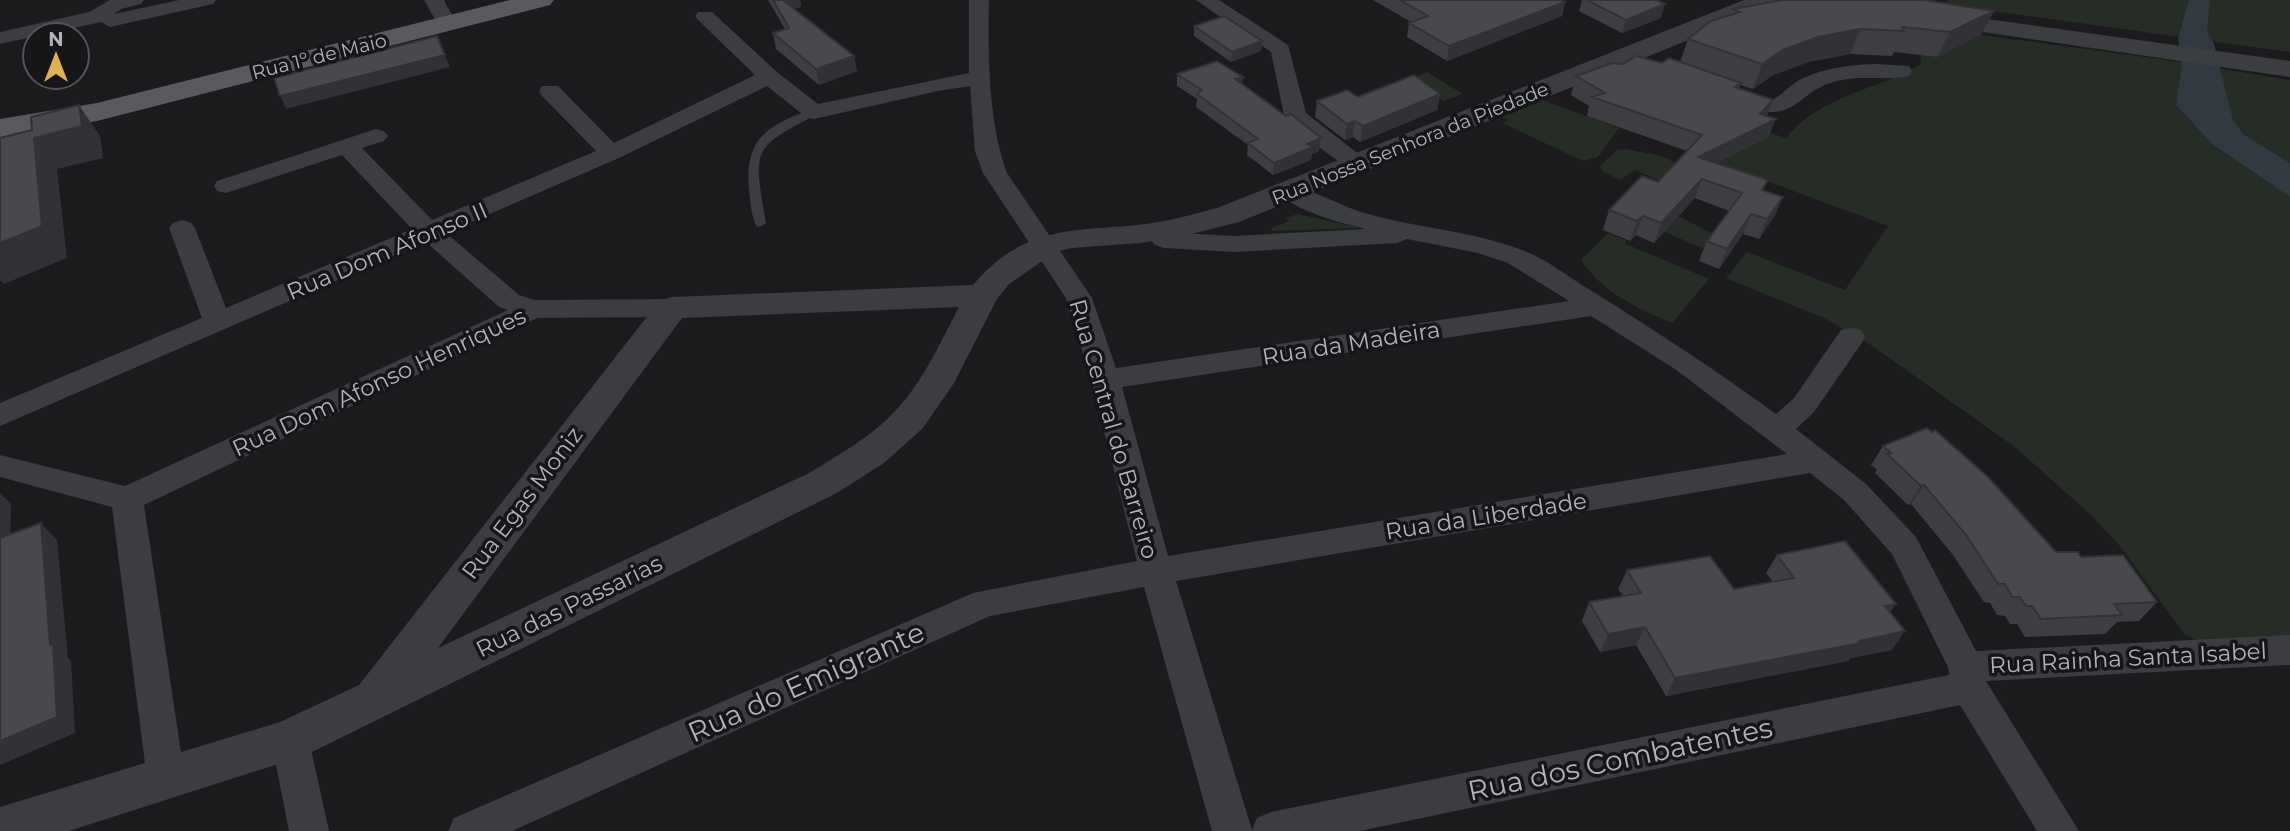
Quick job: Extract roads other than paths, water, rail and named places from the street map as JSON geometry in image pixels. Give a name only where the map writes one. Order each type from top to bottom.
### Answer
[{"type":"main road","name":"Rua 1º de Maio","points":[[0,151],[97,112],[440,12],[541,0]]},
{"type":"main road","name":"Rua 1º de Maio","points":[[0,129],[97,112]]},
{"type":"main road","points":[[0,129],[8,139],[0,151]]},
{"type":"street","points":[[0,38],[96,17],[114,5],[134,0]]},
{"type":"street","points":[[96,17],[118,21],[206,0]]},
{"type":"street","name":"Rua Central do Barreiro","points":[[979,0],[978,49],[987,151],[995,173],[1079,298],[1105,380],[1156,571],[1232,831]]},
{"type":"street","points":[[1206,0],[1281,49],[1295,115],[1305,126],[1357,164]]},
{"type":"street","name":"Rua Nossa Senhora da Piedade","points":[[1044,245],[1072,239],[1180,228],[1228,215],[1357,164],[1640,60],[1766,0]]},
{"type":"street","points":[[1912,11],[2279,64]]},
{"type":"street","points":[[705,16],[769,77],[814,112],[938,84],[981,78]]},
{"type":"street","points":[[1712,86],[1775,106],[1785,103],[1805,86],[1837,75],[1867,70],[1901,71]]},
{"type":"street","name":"Rua Dom Afonso II","points":[[0,415],[611,153],[769,77]]},
{"type":"street","points":[[550,91],[611,153]]},
{"type":"street","points":[[226,186],[376,136]]},
{"type":"street","points":[[346,146],[430,232],[509,301],[533,309]]},
{"type":"street","points":[[1291,191],[1310,203],[1411,233],[1492,247],[1540,270],[1685,362],[1777,429],[1855,492],[1894,533],[1924,582],[1967,677],[2059,831]]},
{"type":"street","points":[[182,228],[218,323]]},
{"type":"street","points":[[1164,240],[1234,244],[1381,238],[1411,233]]},
{"type":"street","name":"Rua das Passarias","points":[[0,830],[290,740],[800,495],[871,453],[910,419],[936,383],[982,295],[997,277],[1044,245]]},
{"type":"street","name":"Rua Dom Afonso Henriques","points":[[127,499],[533,309],[672,307],[982,295]]},
{"type":"street","name":"Rua da Madeira","points":[[1105,380],[1597,306]]},
{"type":"street","name":"Rua Egas Moniz","points":[[374,699],[672,307]]},
{"type":"street","points":[[1777,429],[1804,405],[1851,337]]},
{"type":"street","name":"Rua da Liberdade","points":[[1156,571],[1816,461]]},
{"type":"street","points":[[0,466],[127,499],[166,779]]},
{"type":"street","name":"Rua do Emigrante","points":[[468,831],[985,603],[1156,571]]},
{"type":"street","name":"Rua Rainha Santa Isabel","points":[[1967,677],[2290,650]]},
{"type":"street","name":"Rua dos Combatentes","points":[[1271,831],[1967,677]]},
{"type":"street","points":[[290,740],[310,831]]},
{"type":"lane","points":[[760,223],[754,179],[757,148],[767,137],[814,112]]}]
